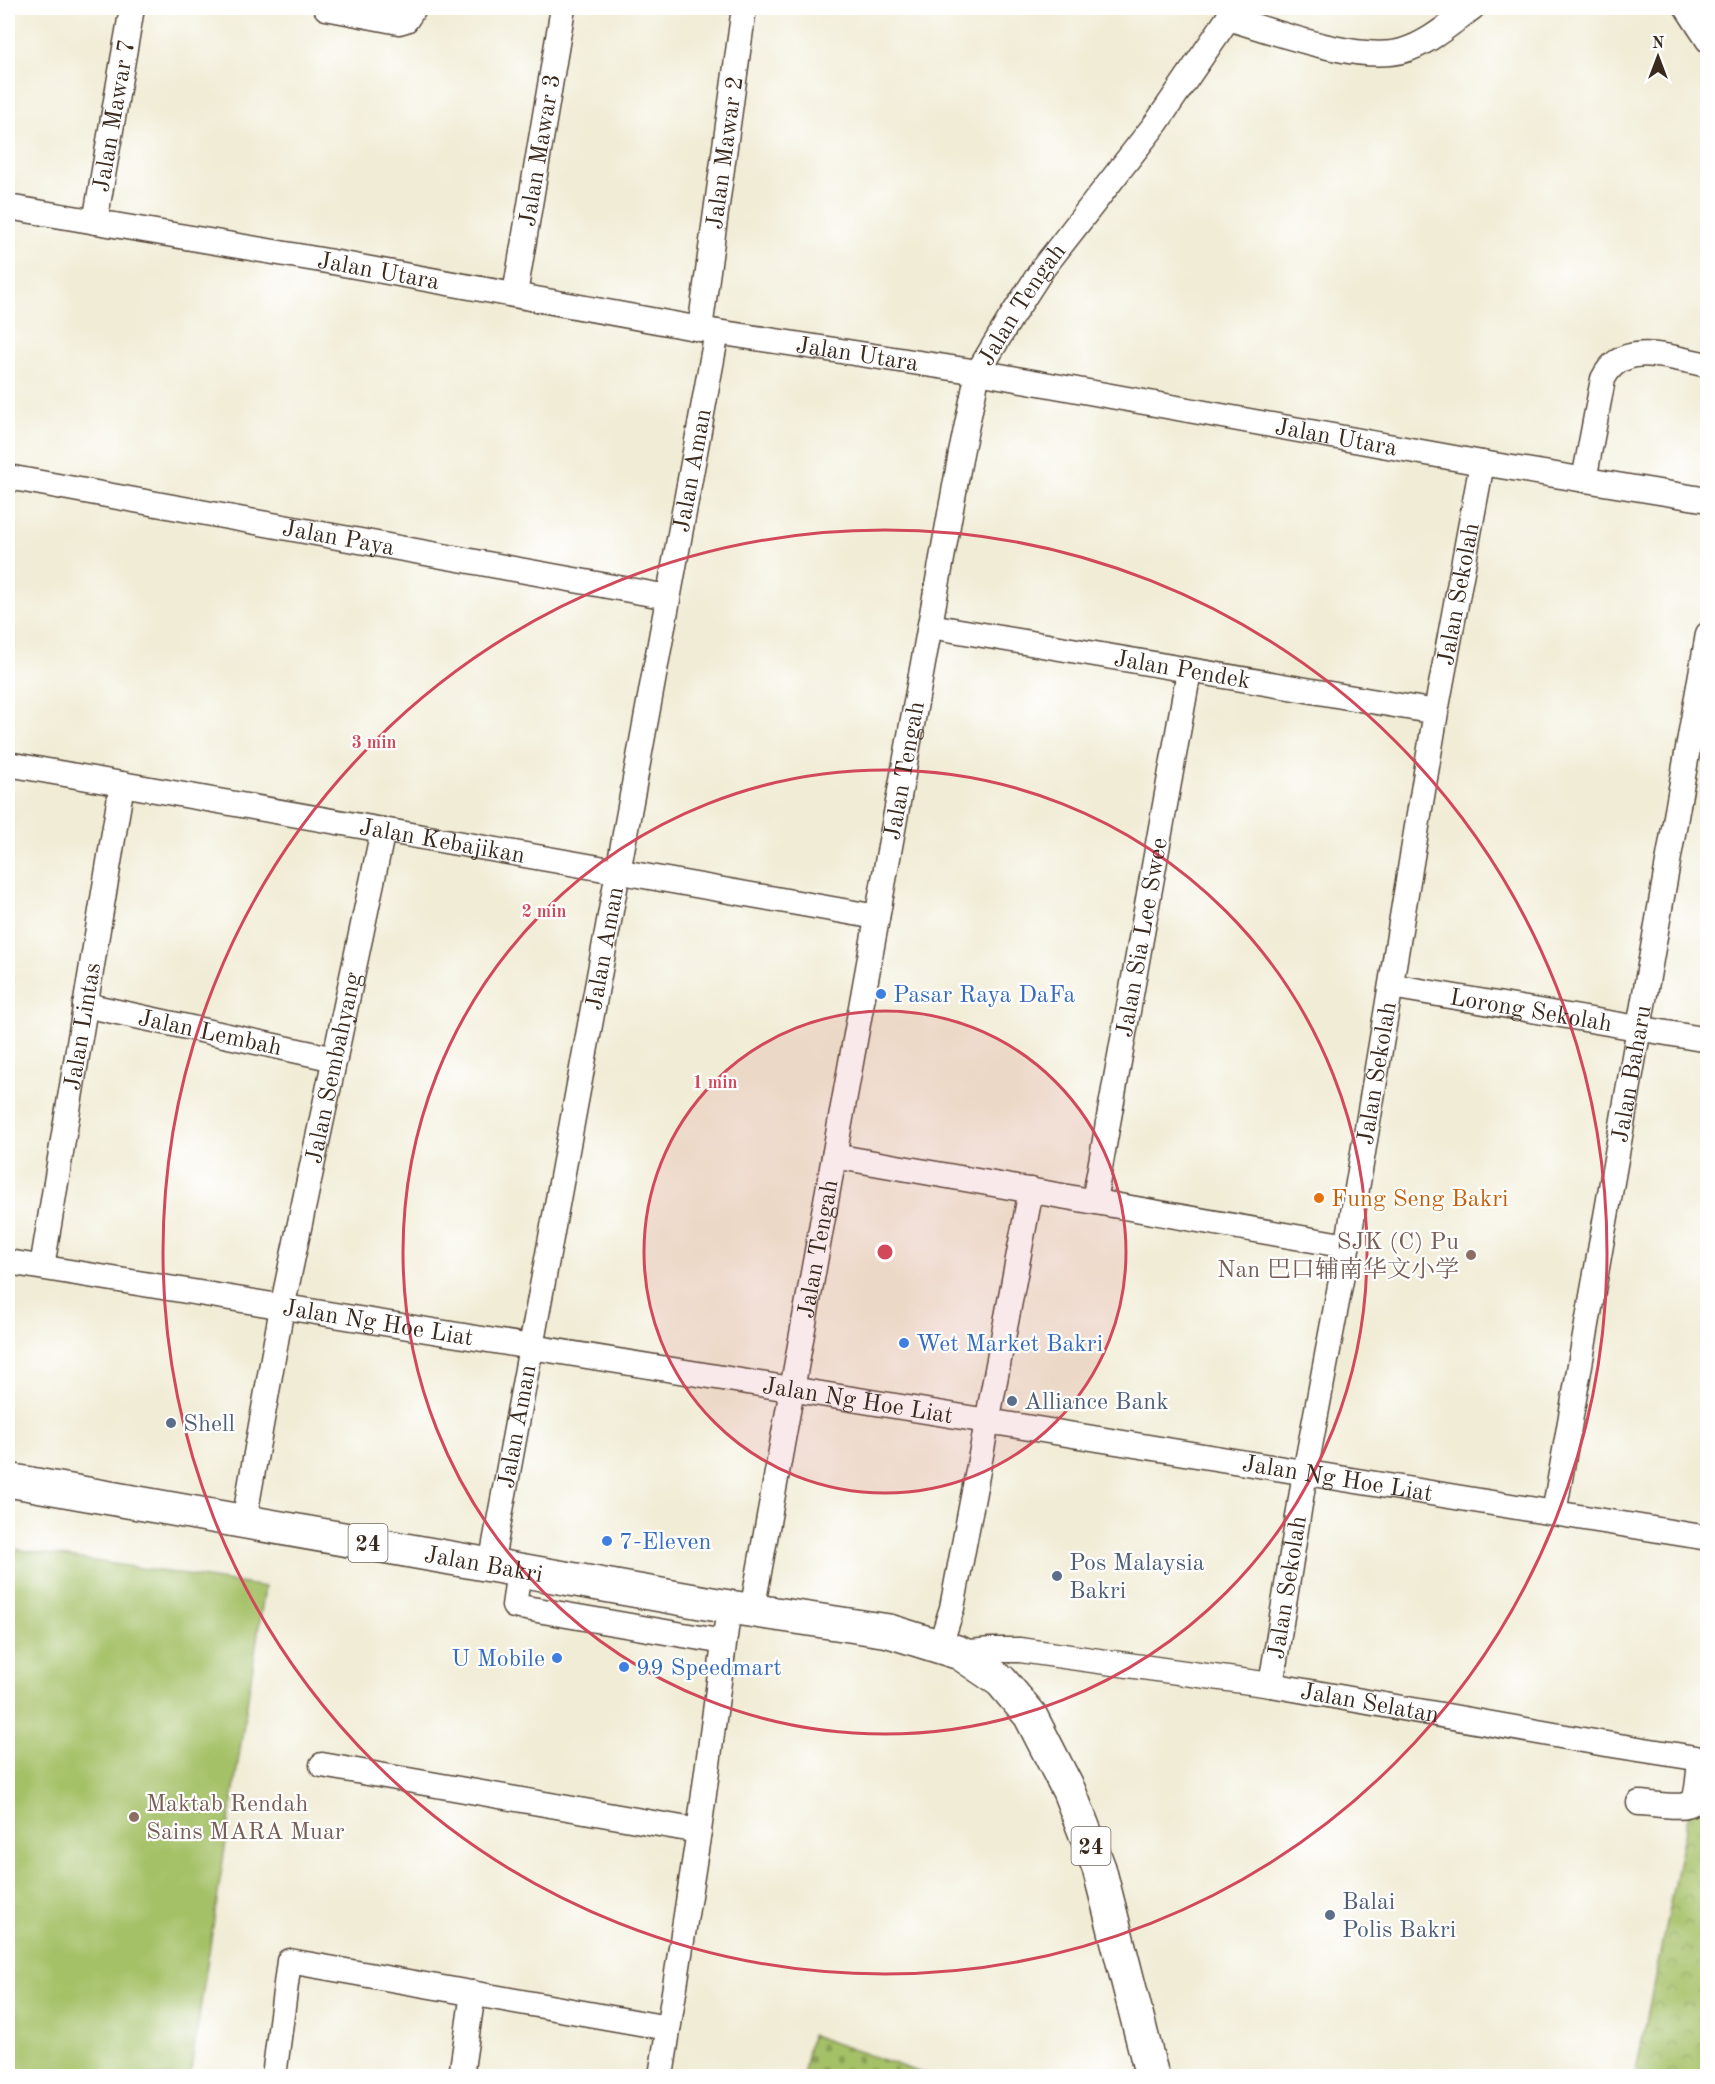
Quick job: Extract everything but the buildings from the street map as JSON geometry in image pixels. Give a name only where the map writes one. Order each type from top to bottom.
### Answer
[{"type":"main road","name":"Jalan Bakri","points":[[8,1480],[741,1609],[879,1630],[950,1632]]},
{"type":"main road","name":"24","points":[[950,1632],[1001,1681],[1030,1715],[1069,1791],[1099,1868],[1152,2076]]},
{"type":"street","name":"Jalan Mawar 7","points":[[95,222],[132,8]]},
{"type":"street","points":[[326,8],[399,22],[406,20],[414,8]]},
{"type":"street","name":"Jalan Mawar 3","points":[[515,294],[563,8]]},
{"type":"street","name":"Jalan Mawar 2","points":[[706,318],[744,8]]},
{"type":"street","points":[[1230,11],[1337,49],[1369,53],[1402,51],[1430,38],[1472,8]]},
{"type":"street","points":[[1687,8],[1707,40]]},
{"type":"street","name":"Jalan Tengah","points":[[661,2076],[699,1831],[724,1642],[741,1609],[792,1389],[961,453],[978,372],[1043,268],[1157,122],[1230,11]]},
{"type":"street","name":"Jalan Utara","points":[[8,207],[515,294],[706,318],[978,372],[1482,463],[1707,500]]},
{"type":"street","name":"Jalan Aman","points":[[706,318],[668,597],[531,1347],[505,1567],[514,1606],[724,1642]]},
{"type":"street","points":[[1584,480],[1603,379],[1607,370],[1624,357],[1640,353],[1707,365]]},
{"type":"street","name":"Jalan Sekolah","points":[[1271,1685],[1305,1473],[1347,1246],[1436,712],[1482,463]]},
{"type":"street","name":"Jalan Paya","points":[[8,477],[668,597]]},
{"type":"street","name":"Jalan Pendek","points":[[930,626],[1436,712]]},
{"type":"street","name":"Jalan Baharu","points":[[1554,1513],[1707,634]]},
{"type":"street","name":"Jalan Sia Lee Swee","points":[[1094,1202],[1189,671]]},
{"type":"street","name":"Jalan Kebajikan","points":[[8,764],[877,917]]},
{"type":"street","name":"Jalan Lintas","points":[[42,1267],[122,784]]},
{"type":"street","name":"Jalan Sembahyang","points":[[244,1521],[281,1316],[383,830]]},
{"type":"street","name":"Lorong Sekolah","points":[[1391,986],[1707,1040]]},
{"type":"street","name":"Jalan Lembah","points":[[86,1005],[335,1059]]},
{"type":"street","points":[[834,1156],[1347,1246]]},
{"type":"street","points":[[950,1632],[1031,1190]]},
{"type":"street","name":"Jalan Ng Hoe Liat","points":[[8,1262],[281,1316],[531,1347],[1707,1538]]},
{"type":"street","name":"Jalan Selatan","points":[[950,1632],[990,1650],[1020,1650],[1271,1685],[1704,1759]]},
{"type":"street","points":[[1639,1803],[1679,1806],[1689,1804],[1696,1795],[1704,1759]]},
{"type":"street","points":[[322,1765],[699,1831]]},
{"type":"street","points":[[274,2076],[289,1961],[668,2028]]},
{"type":"street","points":[[461,2076],[473,1993]]},
{"type":"green space","name":"Maktab Rendah Sains MARA Muar","points":[[8,1548],[265,1587],[190,2076],[8,2076]]},
{"type":"green space","points":[[1697,1770],[1707,1772],[1707,2076],[1635,2076]]},
{"type":"green space","points":[[811,2035],[930,2076],[803,2076]]},
{"type":"place","name":"Pasar Raya DaFa","points":[[881,994]]},
{"type":"place","name":"Fung Seng Bakri","points":[[1319,1198]]},
{"type":"place","name":"SJK (C) Pu Nan 巴口辅南华文小学","points":[[1471,1255]]},
{"type":"place","name":"Wet Market Bakri","points":[[904,1343]]},
{"type":"place","name":"Alliance Bank","points":[[1012,1401]]},
{"type":"place","name":"Shell","points":[[171,1423]]},
{"type":"place","name":"7-Eleven","points":[[607,1541]]},
{"type":"place","name":"Pos Malaysia Bakri","points":[[1057,1576]]},
{"type":"place","name":"U Mobile","points":[[557,1658]]},
{"type":"place","name":"99 Speedmart","points":[[624,1667]]},
{"type":"place","name":"Maktab Rendah Sains MARA Muar","points":[[134,1817]]},
{"type":"place","name":"Balai Polis Bakri","points":[[1330,1915]]}]
